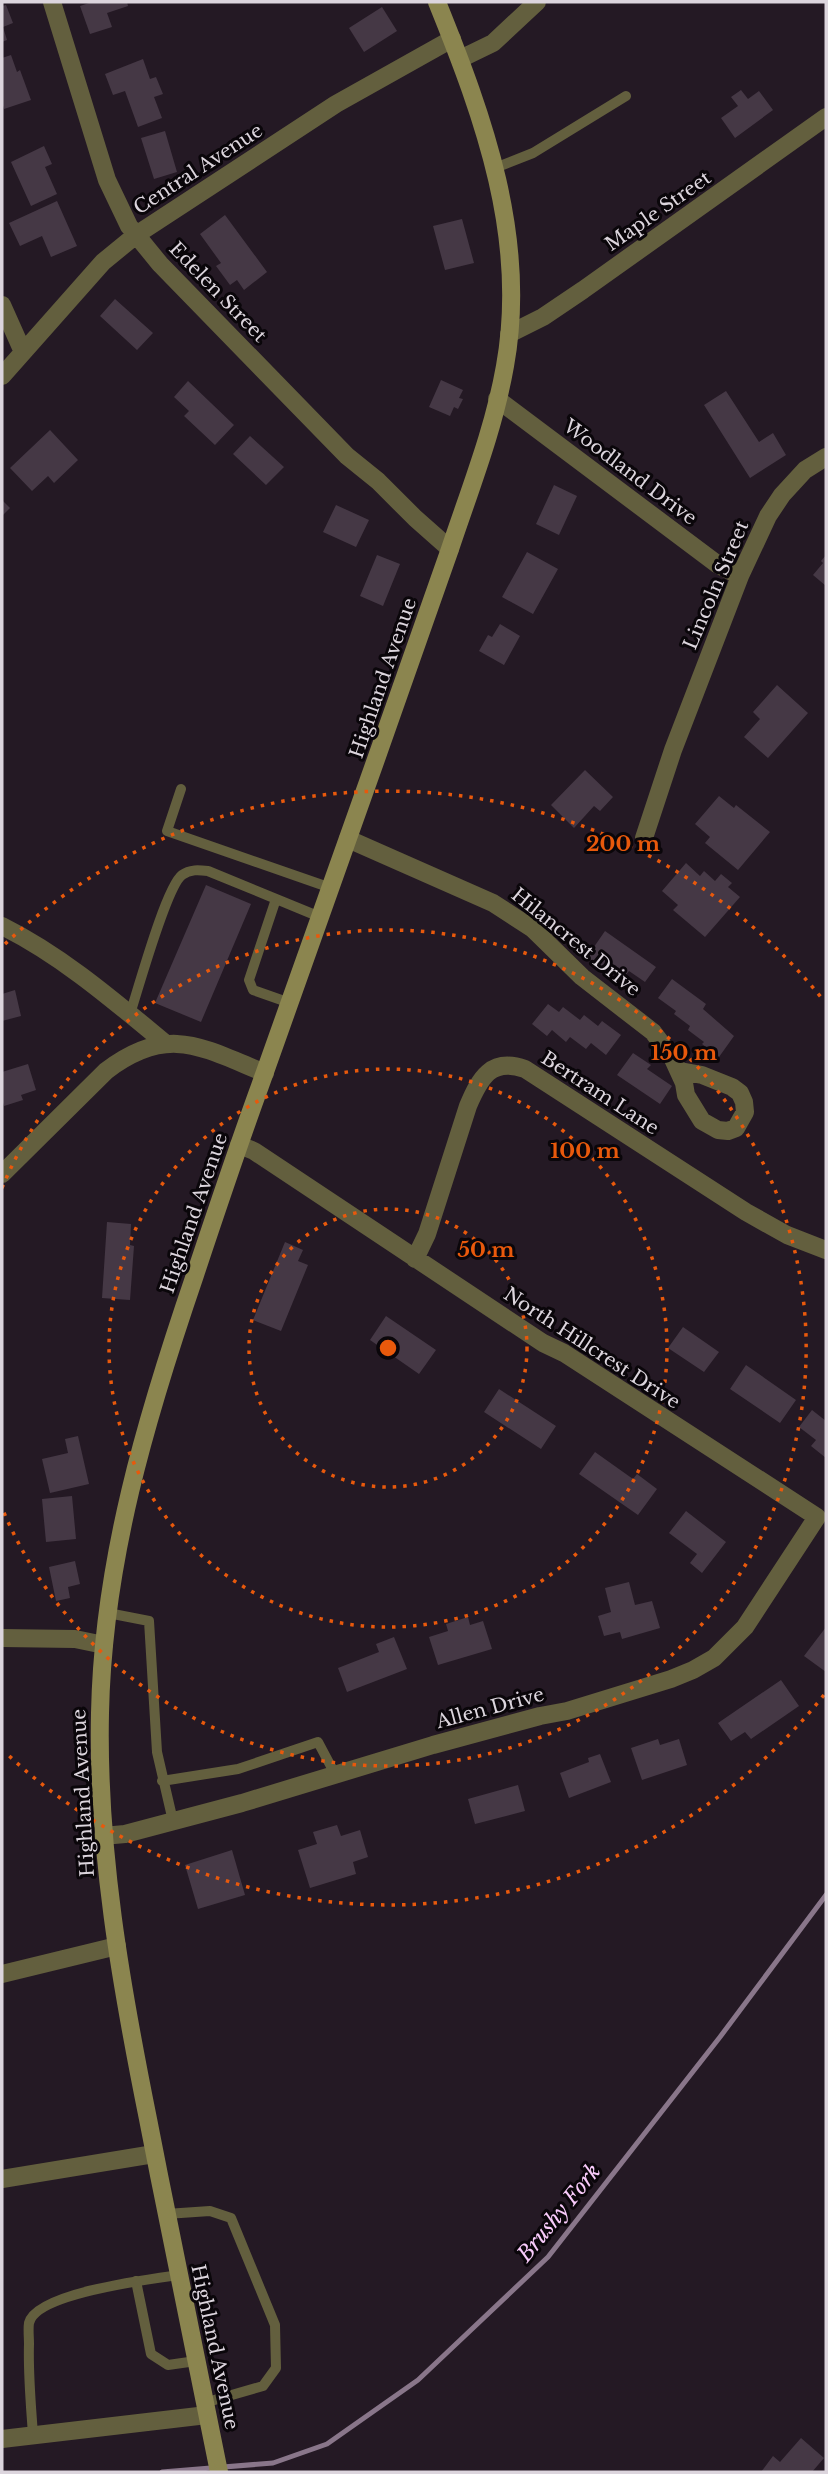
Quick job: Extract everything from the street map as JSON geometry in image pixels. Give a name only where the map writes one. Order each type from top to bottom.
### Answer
[{"type":"main road","name":"Highland Avenue","points":[[219,2472],[154,2154],[117,1946],[103,1836],[99,1758],[104,1645],[124,1513],[147,1420],[239,1145],[450,549],[498,400],[512,302],[511,257],[505,213],[483,124],[437,2]]},
{"type":"street","name":"Edelen Street","points":[[51,2],[107,180],[136,235],[160,264],[347,456],[371,474],[450,549]]},
{"type":"street","points":[[460,59],[494,43],[537,2]]},
{"type":"street","name":"Central Avenue","points":[[2,376],[103,262],[136,235],[336,104],[452,39]]},
{"type":"street","name":"Maple Street","points":[[509,334],[543,317],[583,290],[826,117]]},
{"type":"street","points":[[2,305],[23,352]]},
{"type":"street","name":"Woodland Drive","points":[[498,400],[717,564],[740,576]]},
{"type":"street","name":"Lincoln Street","points":[[644,838],[673,750],[740,576],[768,516],[782,495],[805,470],[826,457]]},
{"type":"street","name":"Hilancrest Drive","points":[[348,839],[508,911],[533,929],[583,977],[640,1020],[664,1045],[680,1071]]},
{"type":"street","points":[[2,926],[70,967],[165,1043]]},
{"type":"street","points":[[2,1174],[106,1071],[125,1056],[145,1047],[185,1043],[265,1073]]},
{"type":"street","name":"Bertram Lane","points":[[415,1259],[427,1234],[476,1088],[484,1075],[503,1065],[525,1069],[746,1212],[787,1236],[826,1250]]},
{"type":"street","name":"North Hillcrest Drive","points":[[239,1145],[254,1152],[415,1259],[817,1517]]},
{"type":"street","name":"Allen Drive","points":[[103,1836],[125,1834],[513,1723],[567,1711],[692,1670],[714,1658],[745,1627],[817,1517]]},
{"type":"street","points":[[2,1638],[75,1639],[104,1645]]},
{"type":"street","points":[[2,1974],[117,1946]]},
{"type":"street","points":[[2,2179],[154,2154]]},
{"type":"street","points":[[2,2439],[206,2409]]},
{"type":"lane","points":[[495,168],[533,153],[626,96]]},
{"type":"lane","points":[[181,789],[167,831],[331,888]]},
{"type":"lane","points":[[130,1014],[168,900],[181,875],[195,869],[208,871],[320,917]]},
{"type":"lane","points":[[276,899],[249,980],[253,990],[290,1003]]},
{"type":"lane","points":[[108,1613],[149,1621],[157,1752],[173,1821]]},
{"type":"lane","points":[[162,1781],[238,1769],[318,1742],[335,1774]]},
{"type":"lane","points":[[166,2214],[210,2211],[231,2218],[275,2325],[276,2368],[263,2386],[206,2409]]},
{"type":"lane","points":[[33,2435],[28,2373],[29,2321],[37,2312],[61,2300],[97,2288],[179,2275]]},
{"type":"lane","points":[[136,2281],[151,2354],[168,2365],[196,2361]]},
{"type":"building","points":[[92,2],[127,2],[128,6],[107,13],[112,27],[90,34],[80,6]]},
{"type":"building","points":[[6,5],[13,23],[3,27],[7,40],[2,42],[2,6]]},
{"type":"building","points":[[382,7],[397,31],[364,52],[349,28]]},
{"type":"building","points":[[11,55],[17,72],[20,70],[31,100],[4,109],[2,58]]},
{"type":"building","points":[[143,59],[150,79],[156,77],[163,94],[154,97],[162,118],[138,127],[125,91],[113,95],[105,74]]},
{"type":"building","points":[[741,90],[748,99],[759,91],[773,110],[735,138],[721,118],[738,106],[731,97]]},
{"type":"building","points":[[165,131],[177,172],[154,179],[141,138]]},
{"type":"building","points":[[44,146],[52,164],[45,167],[57,194],[31,206],[11,162]]},
{"type":"building","points":[[57,201],[77,246],[51,257],[42,236],[20,246],[9,223]]},
{"type":"building","points":[[225,215],[267,272],[244,290],[237,280],[230,285],[216,266],[221,263],[200,234]]},
{"type":"building","points":[[462,219],[474,263],[445,270],[433,226]]},
{"type":"building","points":[[115,299],[153,333],[137,350],[100,316]]},
{"type":"building","points":[[441,380],[463,390],[459,398],[463,399],[458,409],[454,407],[450,416],[429,407]]},
{"type":"building","points":[[188,381],[234,425],[215,445],[184,416],[189,411],[174,397]]},
{"type":"building","points":[[726,391],[759,442],[773,433],[786,455],[750,478],[704,405]]},
{"type":"building","points":[[50,430],[78,460],[54,483],[48,476],[32,491],[10,468]]},
{"type":"building","points":[[250,436],[284,467],[266,485],[233,454]]},
{"type":"building","points":[[554,485],[577,496],[559,535],[536,524]]},
{"type":"building","points":[[2,500],[10,508],[2,516]]},
{"type":"building","points":[[336,505],[369,520],[356,547],[323,532]]},
{"type":"building","points":[[527,552],[558,569],[533,614],[502,597]]},
{"type":"building","points":[[377,555],[400,564],[383,606],[360,596]]},
{"type":"building","points":[[826,555],[826,586],[813,575]]},
{"type":"building","points":[[500,624],[520,636],[504,665],[479,651],[488,635],[492,637]]},
{"type":"building","points":[[777,685],[808,713],[768,758],[744,737],[760,719],[753,712]]},
{"type":"building","points":[[585,770],[613,797],[600,811],[594,806],[574,828],[551,805]]},
{"type":"building","points":[[719,796],[734,808],[736,805],[770,832],[738,870],[705,843],[710,837],[695,824]]},
{"type":"building","points":[[686,863],[700,876],[704,871],[715,881],[721,874],[732,883],[728,887],[740,897],[705,937],[673,910],[678,905],[662,891]]},
{"type":"building","points":[[206,885],[251,904],[201,1022],[155,1003]]},
{"type":"building","points":[[605,931],[656,967],[645,982],[629,971],[625,976],[609,965],[605,970],[587,957]]},
{"type":"building","points":[[672,979],[706,1004],[703,1009],[734,1036],[719,1057],[688,1030],[690,1026],[674,1014],[676,1011],[658,998]]},
{"type":"building","points":[[15,990],[21,1016],[2,1021],[2,994]]},
{"type":"building","points":[[548,1004],[559,1012],[563,1007],[580,1020],[584,1015],[598,1026],[602,1021],[621,1035],[606,1055],[591,1043],[586,1049],[570,1037],[566,1042],[552,1030],[547,1036],[532,1024]]},
{"type":"building","points":[[633,1053],[651,1065],[647,1069],[672,1086],[660,1104],[617,1075]]},
{"type":"building","points":[[28,1064],[36,1090],[21,1095],[23,1100],[4,1106],[2,1072]]},
{"type":"building","points":[[107,1222],[131,1224],[130,1245],[134,1246],[130,1300],[102,1298]]},
{"type":"building","points":[[285,1242],[303,1250],[298,1261],[308,1265],[281,1331],[253,1320]]},
{"type":"building","points":[[386,1316],[436,1350],[419,1374],[370,1340]]},
{"type":"building","points":[[683,1327],[719,1352],[704,1372],[668,1348]]},
{"type":"building","points":[[746,1365],[796,1400],[780,1423],[730,1389]]},
{"type":"building","points":[[499,1389],[556,1426],[541,1449],[484,1412]]},
{"type":"building","points":[[812,1410],[826,1421],[826,1458],[811,1446],[816,1440],[799,1427]]},
{"type":"building","points":[[78,1436],[89,1484],[50,1493],[42,1459],[68,1453],[65,1439]]},
{"type":"building","points":[[595,1452],[633,1479],[637,1474],[657,1489],[638,1515],[579,1474]]},
{"type":"building","points":[[72,1496],[76,1539],[46,1542],[42,1499]]},
{"type":"building","points":[[686,1511],[726,1542],[702,1573],[690,1563],[697,1554],[669,1533]]},
{"type":"building","points":[[75,1561],[80,1584],[68,1587],[70,1598],[56,1601],[49,1567]]},
{"type":"building","points":[[629,1582],[635,1605],[652,1601],[660,1628],[622,1639],[620,1632],[604,1636],[598,1616],[611,1612],[605,1588]]},
{"type":"building","points":[[468,1617],[470,1625],[483,1621],[492,1649],[438,1665],[429,1637],[448,1631],[446,1624]]},
{"type":"building","points":[[826,1627],[826,1672],[804,1656]]},
{"type":"building","points":[[394,1637],[407,1669],[347,1692],[338,1668],[379,1652],[376,1644]]},
{"type":"building","points":[[781,1680],[799,1706],[751,1739],[745,1732],[731,1741],[718,1723]]},
{"type":"building","points":[[658,1739],[660,1745],[679,1739],[687,1765],[642,1780],[631,1748]]},
{"type":"building","points":[[600,1754],[611,1782],[569,1798],[560,1773],[589,1762],[588,1758]]},
{"type":"building","points":[[518,1785],[525,1811],[475,1824],[468,1799]]},
{"type":"building","points":[[337,1825],[341,1836],[360,1830],[368,1857],[353,1862],[356,1874],[310,1888],[298,1850],[317,1844],[313,1832]]},
{"type":"building","points":[[232,1850],[245,1895],[198,1909],[185,1865]]},
{"type":"building","points":[[801,2438],[824,2458],[812,2472],[761,2472],[773,2456],[780,2462]]},
{"type":"waterway","name":"Brushy Fork","points":[[162,2472],[273,2463],[327,2444],[418,2380],[548,2257],[720,2037],[826,1895]]}]
